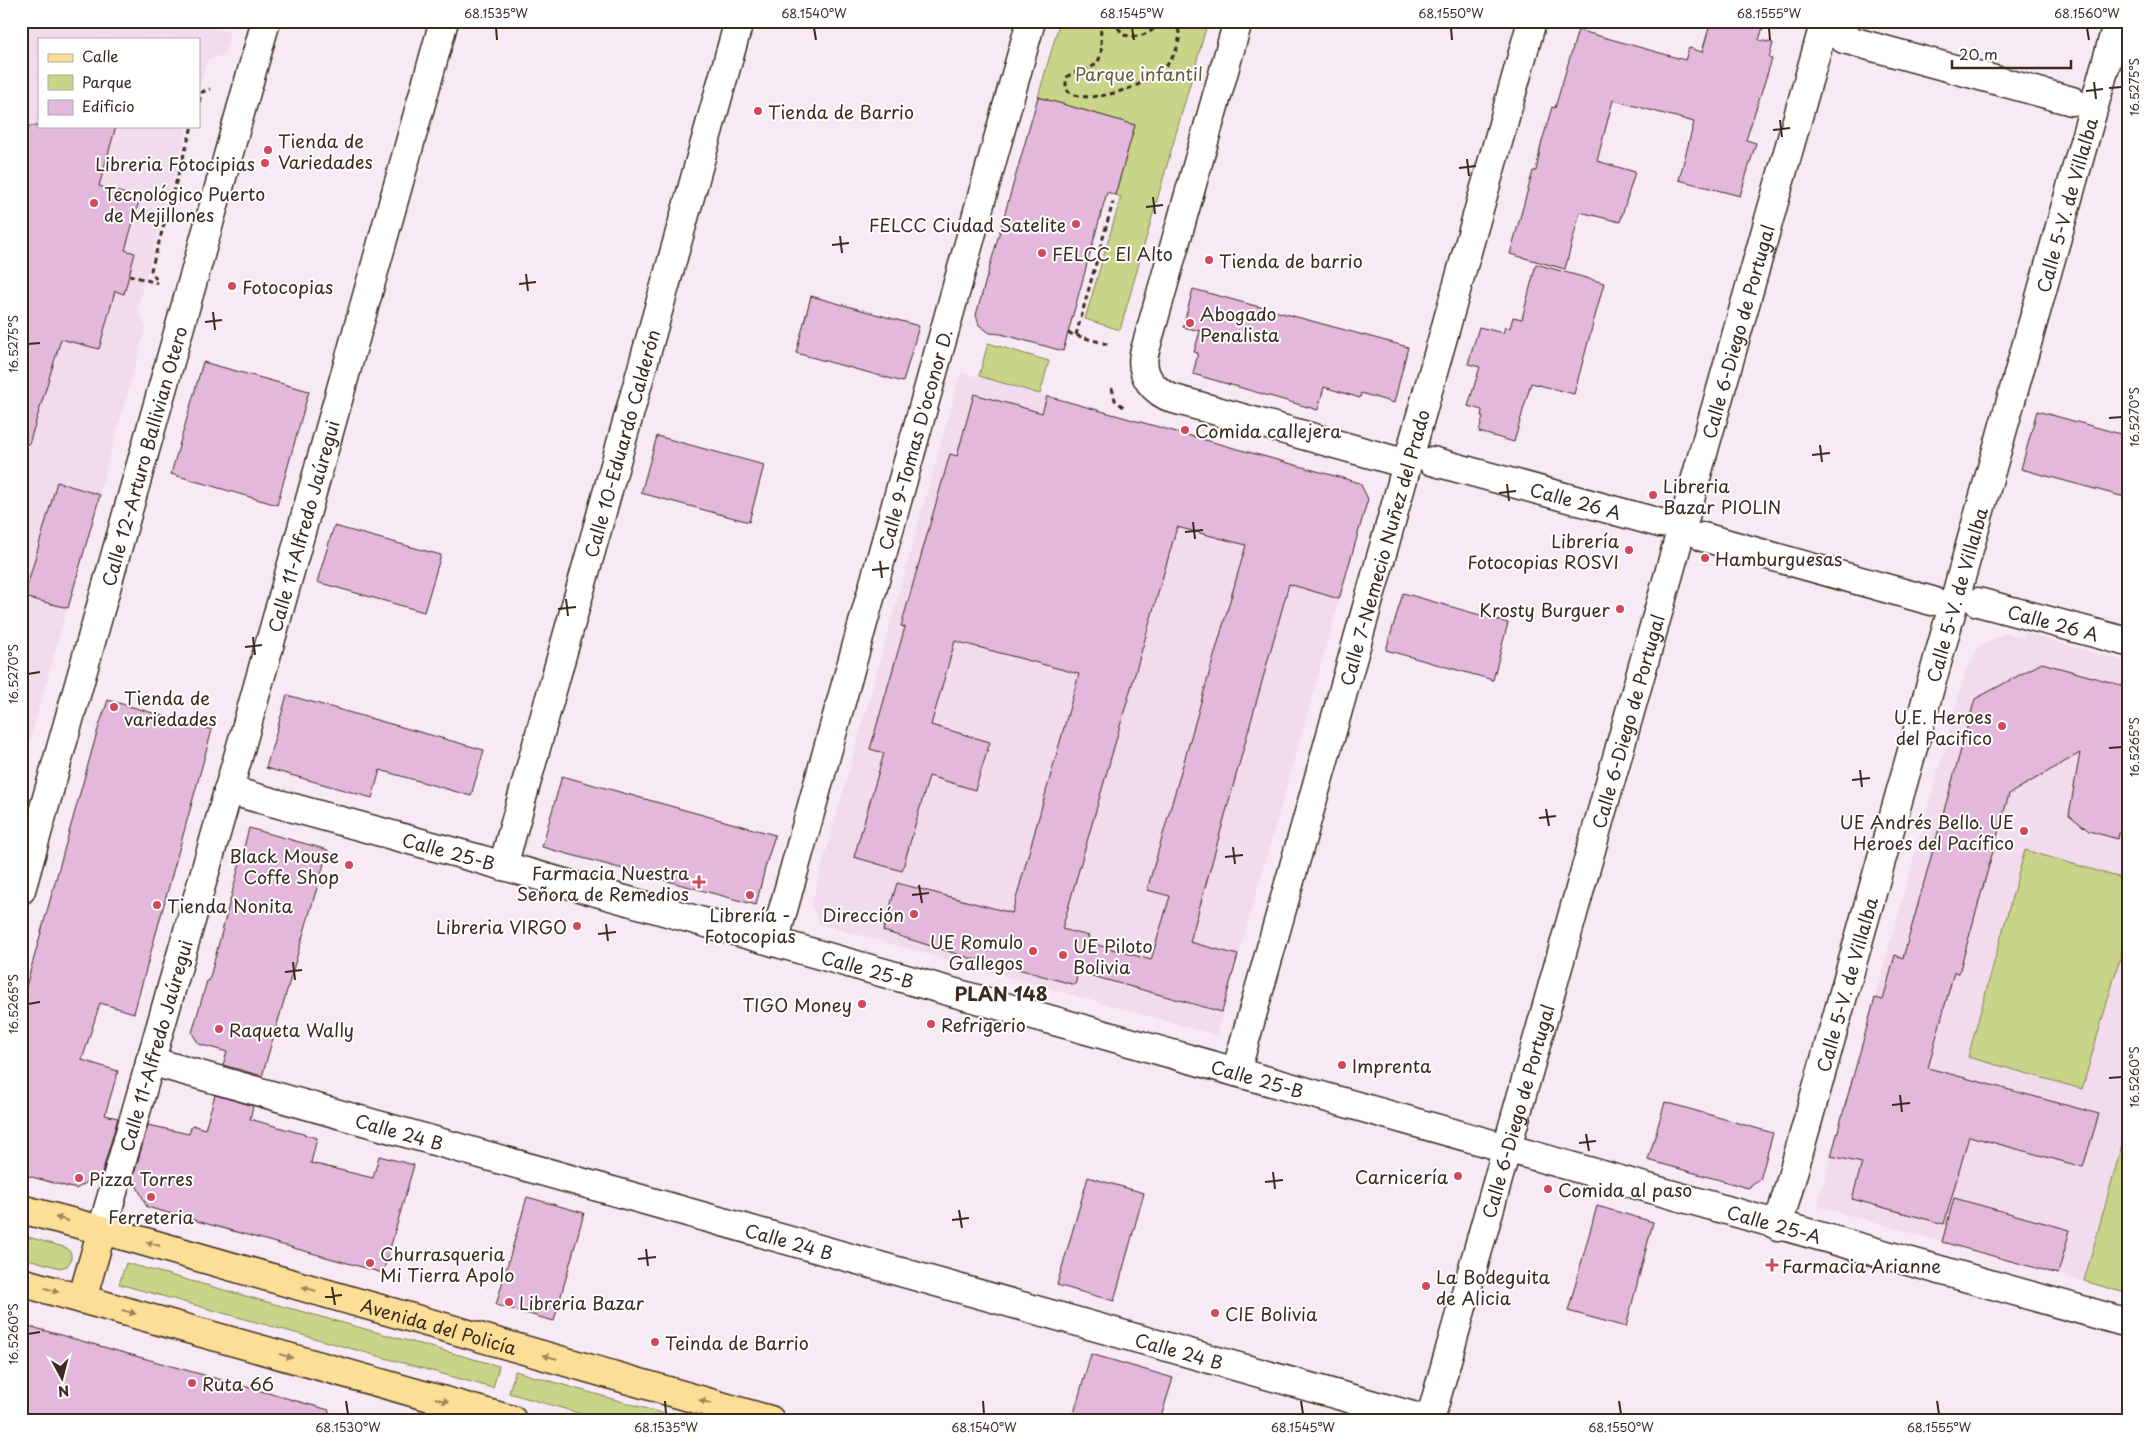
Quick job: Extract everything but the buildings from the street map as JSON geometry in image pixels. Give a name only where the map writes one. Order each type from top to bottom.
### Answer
[{"type":"main road","name":"Avenida del Policía","points":[[21,1209],[102,1230],[770,1420]]},
{"type":"main road","points":[[82,1299],[102,1230]]},
{"type":"main road","points":[[21,1282],[512,1420]]},
{"type":"street","name":"Calle 12-Arturo Ballivian Otero","points":[[21,890],[266,21]]},
{"type":"street","name":"Calle 11-Alfredo Jaúregui","points":[[102,1230],[444,21]]},
{"type":"street","name":"Calle 10-Eduardo Calderón","points":[[504,866],[739,21]]},
{"type":"street","name":"Calle 9-Tomas D'oconor D.","points":[[774,942],[1032,21]]},
{"type":"street","name":"Calle 26 A","points":[[1238,21],[1144,358],[1144,369],[1148,380],[1164,396],[1660,523]]},
{"type":"street","name":"Calle 7-Nemecio Nuñez del Prado","points":[[1236,1072],[1420,462],[1532,21]]},
{"type":"street","name":"Calle 5-V. de Villalba","points":[[1778,1226],[2118,21]]},
{"type":"street","points":[[1834,30],[2072,101]]},
{"type":"street","name":"Calle 6-Diego de Portugal","points":[[1428,1420],[1834,30]]},
{"type":"street","points":[[1703,537],[1932,601]]},
{"type":"street","name":"Calle 26 A","points":[[1978,602],[2128,642]]},
{"type":"street","name":"Calle 25-B","points":[[228,790],[1507,1149]]},
{"type":"street","name":"Calle 24 B","points":[[150,1061],[1428,1420]]},
{"type":"street","name":"Calle 25-A","points":[[1507,1149],[2128,1323]]},
{"type":"path","points":[[1102,21],[1102,52],[1098,61],[1090,68],[1073,72],[1066,78],[1066,89],[1074,95],[1101,97],[1112,94],[1160,72],[1167,64],[1178,44],[1180,29],[1176,23]]},
{"type":"path","points":[[1112,21],[1124,35],[1132,37],[1142,37],[1151,33],[1163,21]]},
{"type":"path","points":[[200,99],[202,92]]},
{"type":"path","points":[[152,270],[191,128]]},
{"type":"path","points":[[1076,335],[1113,202]]},
{"type":"path","points":[[128,275],[145,279]]},
{"type":"path","points":[[1068,333],[1116,346]]},
{"type":"shaded area","name":"Tecnológico Puerto de Mejillones","points":[[21,21],[191,21],[230,32],[224,55],[207,60],[200,84],[200,38],[38,38],[38,128],[187,128],[137,309],[146,327],[21,772]]},
{"type":"shaded area","points":[[961,372],[1360,483],[1368,499],[1216,1035],[820,924],[811,906]]},
{"type":"shaded area","name":"UE Andrés Bello. UE Heroes del Pacífico","points":[[2006,633],[2023,638],[2025,633],[2128,662],[2128,1294],[1817,1206],[1968,663],[1972,665],[1977,648]]},
{"type":"green space","name":"Parque infantil","points":[[1060,21],[1208,21],[1120,330],[1085,319],[1121,197],[1115,195],[1135,125],[1038,97]]},
{"type":"green space","points":[[988,343],[1049,361],[1040,394],[979,376]]},
{"type":"green space","points":[[2025,850],[2128,880],[2128,930],[2082,1089],[1968,1057]]},
{"type":"green space","points":[[2128,1123],[2128,1294],[2084,1281]]},
{"type":"green space","points":[[21,1235],[67,1248],[71,1253],[71,1260],[67,1266],[60,1268],[21,1257]]},
{"type":"green space","points":[[126,1263],[499,1366],[493,1388],[119,1284]]},
{"type":"green space","points":[[515,1371],[686,1420],[603,1420],[509,1393]]},
{"type":"place","name":"Tienda de Barrio","points":[[758,111]]},
{"type":"place","name":"Tienda de Variedades","points":[[268,150]]},
{"type":"place","name":"Libreria Fotocipias","points":[[265,163]]},
{"type":"place","name":"Tecnológico Puerto de Mejillones","points":[[94,203]]},
{"type":"place","name":"FELCC Ciudad Satelite","points":[[1076,224]]},
{"type":"place","name":"FELCC El Alto","points":[[1042,253]]},
{"type":"place","name":"Tienda de barrio","points":[[1209,260]]},
{"type":"place","name":"Fotocopias","points":[[232,286]]},
{"type":"place","name":"Abogado Penalista","points":[[1190,323]]},
{"type":"place","name":"Comida callejera","points":[[1185,430]]},
{"type":"place","name":"Libreria Bazar PIOLIN","points":[[1653,495]]},
{"type":"place","name":"Librería Fotocopias ROSVI","points":[[1629,550]]},
{"type":"place","name":"Hamburguesas","points":[[1705,558]]},
{"type":"place","name":"Krosty Burguer","points":[[1620,609]]},
{"type":"place","name":"Tienda de variedades","points":[[114,707]]},
{"type":"place","name":"U.E. Heroes del Pacifico","points":[[2002,726]]},
{"type":"place","name":"UE Andrés Bello. UE Heroes del Pacífico","points":[[2024,831]]},
{"type":"place","name":"Black Mouse Coffe Shop","points":[[349,865]]},
{"type":"place","name":"Farmacia Nuestra Señora de Remedios","points":[[699,882]]},
{"type":"place","name":"Librería - Fotocopias","points":[[750,895]]},
{"type":"place","name":"Tienda Nonita","points":[[157,905]]},
{"type":"place","name":"Dirección","points":[[914,914]]},
{"type":"place","name":"Libreria VIRGO","points":[[577,926]]},
{"type":"place","name":"UE Romulo Gallegos","points":[[1033,951]]},
{"type":"place","name":"UE Piloto Bolivia","points":[[1063,955]]},
{"type":"place","name":"TIGO Money","points":[[862,1004]]},
{"type":"place","name":"Refrigerio","points":[[931,1024]]},
{"type":"place","name":"Raqueta Wally","points":[[219,1029]]},
{"type":"place","name":"Imprenta","points":[[1342,1065]]},
{"type":"place","name":"Carnicería","points":[[1458,1176]]},
{"type":"place","name":"Pizza Torres","points":[[79,1178]]},
{"type":"place","name":"Comida al paso","points":[[1548,1189]]},
{"type":"place","name":"Ferreteria","points":[[151,1197]]},
{"type":"place","name":"Churrasqueria Mi Tierra Apolo","points":[[370,1263]]},
{"type":"place","name":"Farmacia Arianne","points":[[1772,1265]]},
{"type":"place","name":"La Bodeguita de Alicia","points":[[1426,1286]]},
{"type":"place","name":"Libreria Bazar","points":[[509,1302]]},
{"type":"place","name":"CIE Bolivia","points":[[1215,1313]]},
{"type":"place","name":"Teinda de Barrio","points":[[655,1342]]},
{"type":"place","name":"Ruta 66","points":[[192,1383]]},
{"type":"district","name":"PLAN 148","points":[[1001,993]]}]
